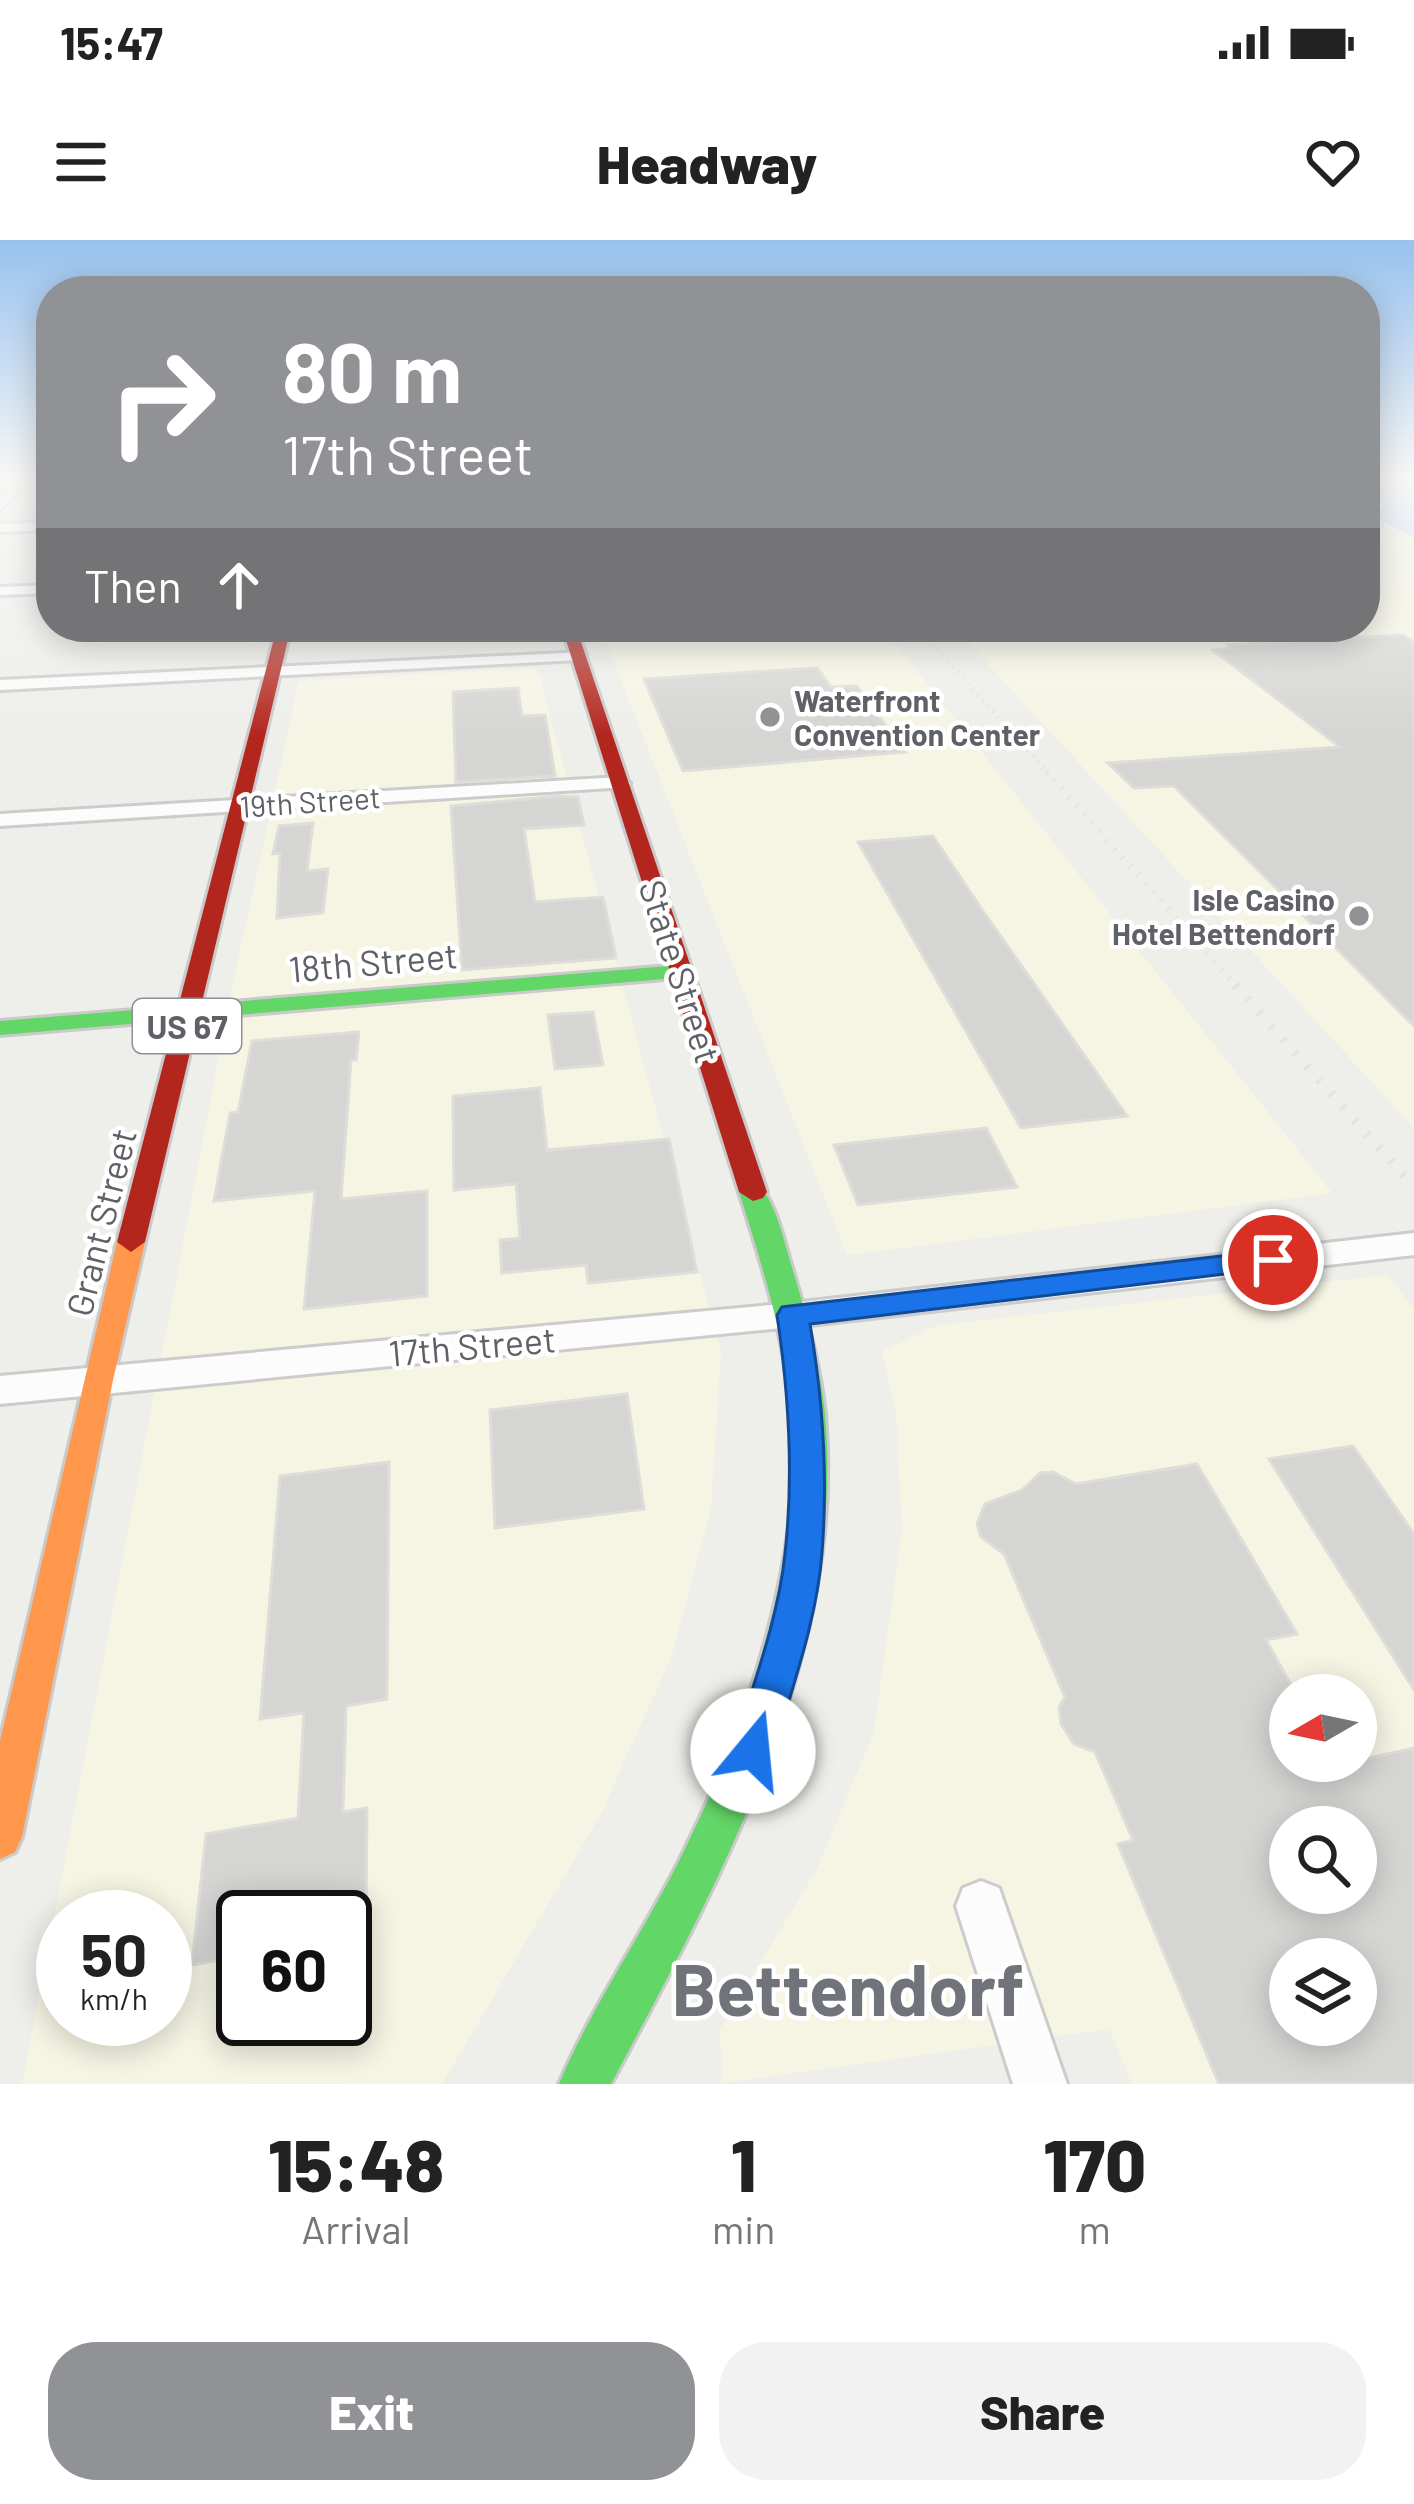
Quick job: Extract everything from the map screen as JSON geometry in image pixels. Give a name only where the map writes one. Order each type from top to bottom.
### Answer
[{"type":"main road","name":"Grant Street","points":[[0,1837],[98,1381],[281,642]]},
{"type":"main road","name":"State Street","points":[[574,642],[793,1315],[808,1408],[803,1557],[783,1652],[753,1751],[706,1859],[584,2084]]},
{"type":"main road","name":"18th Street","points":[[0,1028],[681,972]]},
{"type":"street","points":[[0,591],[36,590]]},
{"type":"street","points":[[0,686],[578,655]]},
{"type":"street","name":"19th Street","points":[[0,820],[620,783]]},
{"type":"street","name":"17th Street","points":[[0,1390],[793,1315],[1414,1244]]},
{"type":"street","points":[[981,1906],[1040,2084]]},
{"type":"shaded area","points":[[1380,564],[1414,564],[1414,1128],[968,642],[1380,642]]},
{"type":"shaded area","points":[[606,642],[894,642],[1332,1193],[847,1255]]},
{"type":"shaded area","points":[[537,667],[721,1352],[711,1509],[672,1655],[600,1816],[442,2084],[22,2084],[36,2011],[36,2046],[192,2046],[192,1890],[59,1890],[233,983],[299,681]]},
{"type":"shaded area","points":[[1388,1275],[1414,1309],[1414,2084],[1132,2084],[1109,2029],[722,2083],[720,2029],[816,1871],[874,1732],[902,1529],[896,1412],[882,1351],[938,1325]]},
{"type":"building","points":[[1403,635],[1414,642],[1414,1026],[1174,786],[1134,788],[1108,763],[1340,747],[1213,650],[1281,642],[1380,642],[1380,636]]},
{"type":"building","name":"Waterfront Convention Center","points":[[817,668],[831,687],[857,686],[905,752],[683,771],[644,679]]},
{"type":"building","points":[[518,688],[522,716],[545,715],[555,776],[456,782],[453,692]]},
{"type":"building","points":[[578,797],[584,825],[524,829],[535,902],[603,897],[616,958],[462,970],[451,806]]},
{"type":"building","points":[[313,823],[307,871],[328,869],[323,913],[277,918],[280,853],[273,854],[279,826]]},
{"type":"building","points":[[933,836],[1127,1116],[1021,1128],[858,842]]},
{"type":"building","points":[[593,1012],[603,1065],[555,1069],[548,1015]]},
{"type":"building","points":[[359,1032],[356,1060],[351,1060],[341,1199],[427,1191],[427,1296],[304,1309],[315,1191],[214,1201],[230,1113],[238,1112],[252,1041]]},
{"type":"building","points":[[540,1088],[547,1150],[669,1139],[697,1272],[588,1283],[586,1265],[502,1273],[500,1240],[520,1238],[516,1184],[454,1190],[453,1096]]},
{"type":"building","points":[[986,1128],[1017,1187],[858,1205],[834,1145]]},
{"type":"building","points":[[627,1394],[644,1509],[495,1528],[490,1410]]},
{"type":"building","points":[[1353,1446],[1414,1534],[1414,1690],[1269,1459]]},
{"type":"building","points":[[389,1462],[387,1699],[346,1706],[343,1812],[367,1808],[366,1890],[216,1890],[216,1961],[192,1965],[206,1834],[298,1818],[304,1713],[260,1719],[280,1476]]},
{"type":"building","points":[[1197,1464],[1297,1634],[1266,1640],[1285,1674],[1269,1674],[1269,1782],[1377,1782],[1377,1756],[1414,1748],[1414,2084],[1219,2084],[1118,1844],[1133,1840],[1095,1752],[1074,1744],[1061,1724],[1059,1707],[1065,1697],[1004,1554],[981,1537],[977,1524],[985,1504],[1022,1490],[1040,1473],[1053,1472],[1076,1484]]},
{"type":"railway","points":[[931,642],[1048,774]]},
{"type":"railway","points":[[1046,771],[1238,988]]},
{"type":"railway","points":[[1235,985],[1414,1187]]},
{"type":"traffic: fast","points":[[0,1028],[681,972]]},
{"type":"traffic: fast","points":[[584,2084],[728,1805],[781,1659],[797,1582],[806,1503],[807,1403],[792,1323],[753,1192]]},
{"type":"traffic: slow","points":[[0,1837],[131,1242]]},
{"type":"traffic: jam","points":[[131,1242],[280,642]]},
{"type":"traffic: jam","points":[[574,642],[753,1192]]},
{"type":"place","name":"Waterfront Convention Center","points":[[770,717]]},
{"type":"place","name":"Isle Casino Hotel Bettendorf","points":[[1359,916]]},
{"type":"district","name":"Bettendorf","points":[[848,1987]]},
{"type":"route","points":[[753,1751],[783,1652],[803,1557],[808,1408],[793,1315],[1273,1260]]}]
